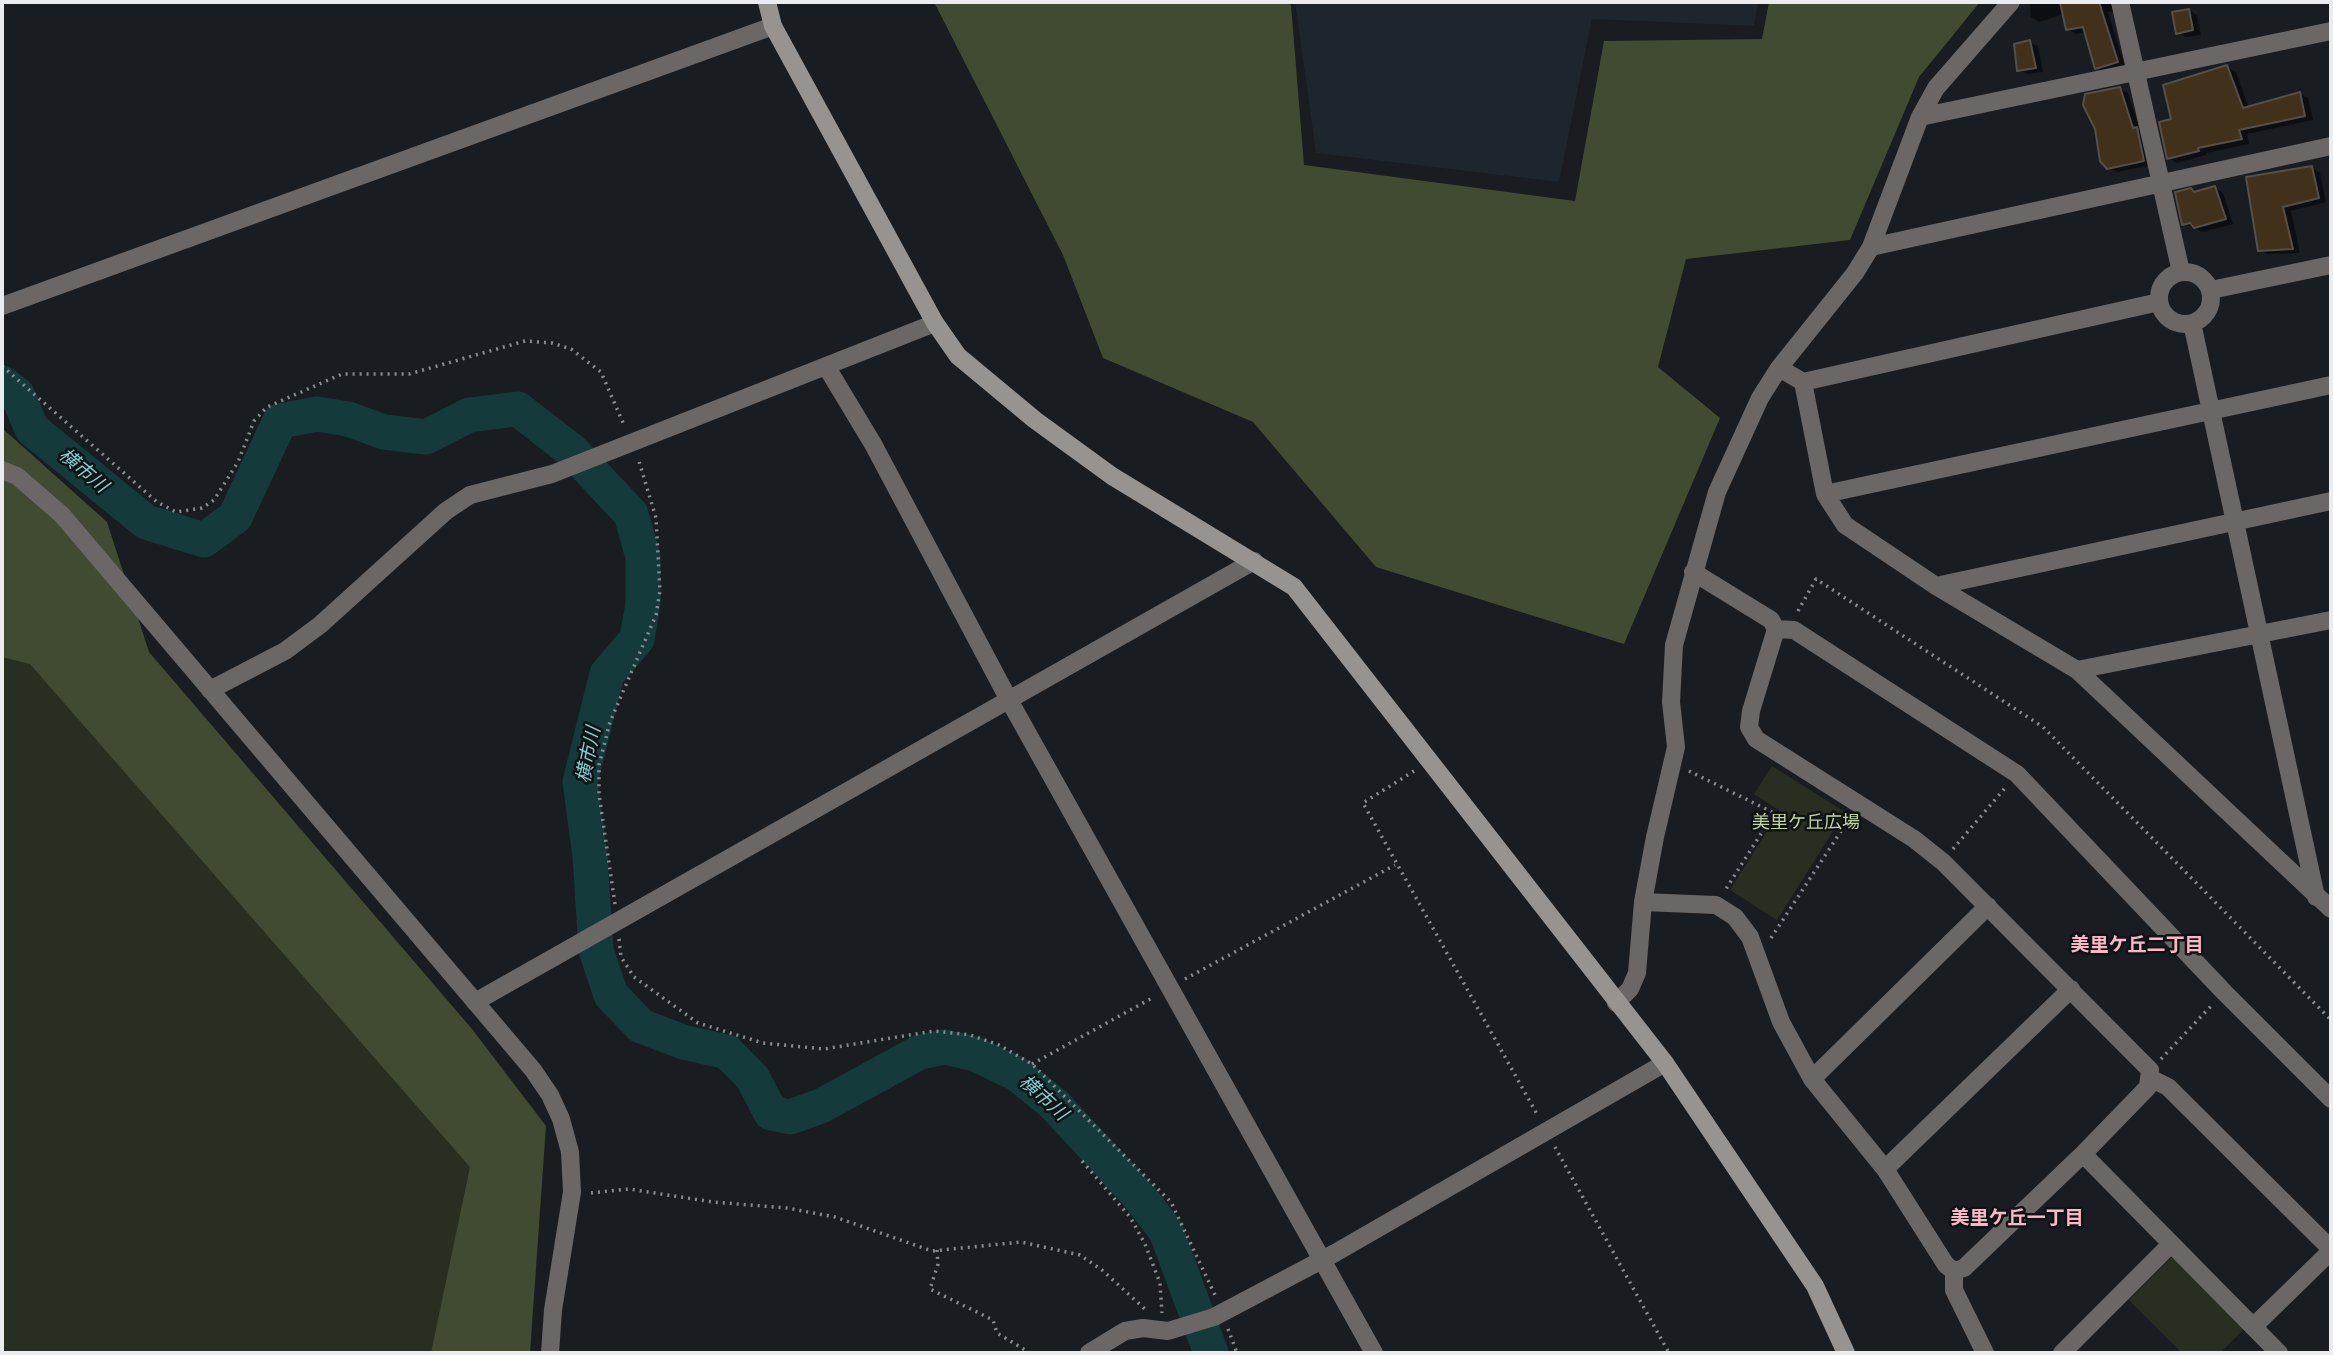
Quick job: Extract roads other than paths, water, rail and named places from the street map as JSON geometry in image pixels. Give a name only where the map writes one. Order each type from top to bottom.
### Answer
[{"type":"street","points":[[767,2],[773,26],[935,323],[958,356],[1035,420],[1112,476],[1294,587],[1665,1063],[1815,1286],[1846,1353]]},
{"type":"street","points":[[1616,1003],[1630,989],[1637,972],[1643,901],[1655,837],[1674,767],[1676,747],[1671,702],[1673,655],[1693,572],[1717,492],[1760,398],[1779,368],[1856,274],[1871,247],[1920,117],[1936,88],[1955,63],[2011,2]]},
{"type":"street","points":[[2120,2],[2181,272]]},
{"type":"street","points":[[2,306],[773,26]]},
{"type":"street","points":[[1920,117],[2331,31]]},
{"type":"street","points":[[1871,247],[2331,146]]},
{"type":"street","points":[[2211,290],[2331,265]]},
{"type":"street","points":[[2181,272],[2201,277],[2211,290],[2206,313],[2192,323],[2183,324],[2167,317],[2159,302],[2161,286],[2173,274],[2181,272]]},
{"type":"street","points":[[1779,368],[1803,382],[2159,302]]},
{"type":"street","points":[[210,690],[285,651],[446,511],[470,495],[552,474],[935,323]]},
{"type":"street","points":[[2192,323],[2316,897]]},
{"type":"street","points":[[826,366],[873,444],[1009,700],[1374,1353]]},
{"type":"street","points":[[1803,382],[1825,494],[1845,525],[1936,586],[2077,670],[2316,897],[2331,908]]},
{"type":"street","points":[[1825,494],[2331,385]]},
{"type":"street","points":[[2,470],[17,476],[62,515],[533,1070],[550,1095],[561,1119],[570,1152],[572,1192],[553,1310],[551,1353]]},
{"type":"street","points":[[1936,586],[2331,501]]},
{"type":"street","points":[[475,1002],[1254,561]]},
{"type":"street","points":[[1693,572],[1771,620],[1776,629],[1749,727],[1756,739],[1914,839],[1943,862],[2071,989],[2151,1075],[2168,1087],[2331,1250],[2253,1327]]},
{"type":"street","points":[[2077,670],[2331,620]]},
{"type":"street","points":[[1776,629],[1794,630],[2017,774],[2224,992],[2331,1099]]},
{"type":"street","points":[[1643,901],[1716,905],[1735,917],[1750,937],[1781,1022],[1812,1079],[1885,1169],[1946,1265],[1954,1271]]},
{"type":"street","points":[[1812,1079],[1988,906]]},
{"type":"street","points":[[1885,1169],[2071,989]]},
{"type":"street","points":[[1089,1353],[1125,1331],[1164,1329],[1218,1313],[1320,1259],[1665,1063]]},
{"type":"street","points":[[1954,1271],[1964,1268],[2083,1154],[2148,1087],[2151,1075]]},
{"type":"street","points":[[2083,1154],[2279,1353]]},
{"type":"street","points":[[2062,1353],[2170,1245]]},
{"type":"street","points":[[1954,1271],[1954,1290],[1985,1353]]},
{"type":"waterway","name":"横市川","points":[[2,383],[17,394],[32,429],[146,522],[204,540],[235,517],[280,421],[317,414],[348,419],[384,432],[426,437],[469,415],[518,409],[572,451],[631,514],[643,557],[643,604],[637,639],[607,674],[580,782],[590,856],[596,950],[611,995],[641,1026],[683,1042],[727,1052],[752,1077],[771,1113],[790,1117],[821,1106],[920,1052],[945,1047],[975,1054],[1017,1074],[1054,1104],[1139,1196],[1166,1231],[1211,1353]]},
{"type":"district","name":"美里ケ丘二丁目","points":[[2137,946]]},
{"type":"district","name":"美里ケ丘一丁目","points":[[2017,1219]]},
{"type":"park label","name":"美里ケ丘広場","points":[[1806,823]]}]
